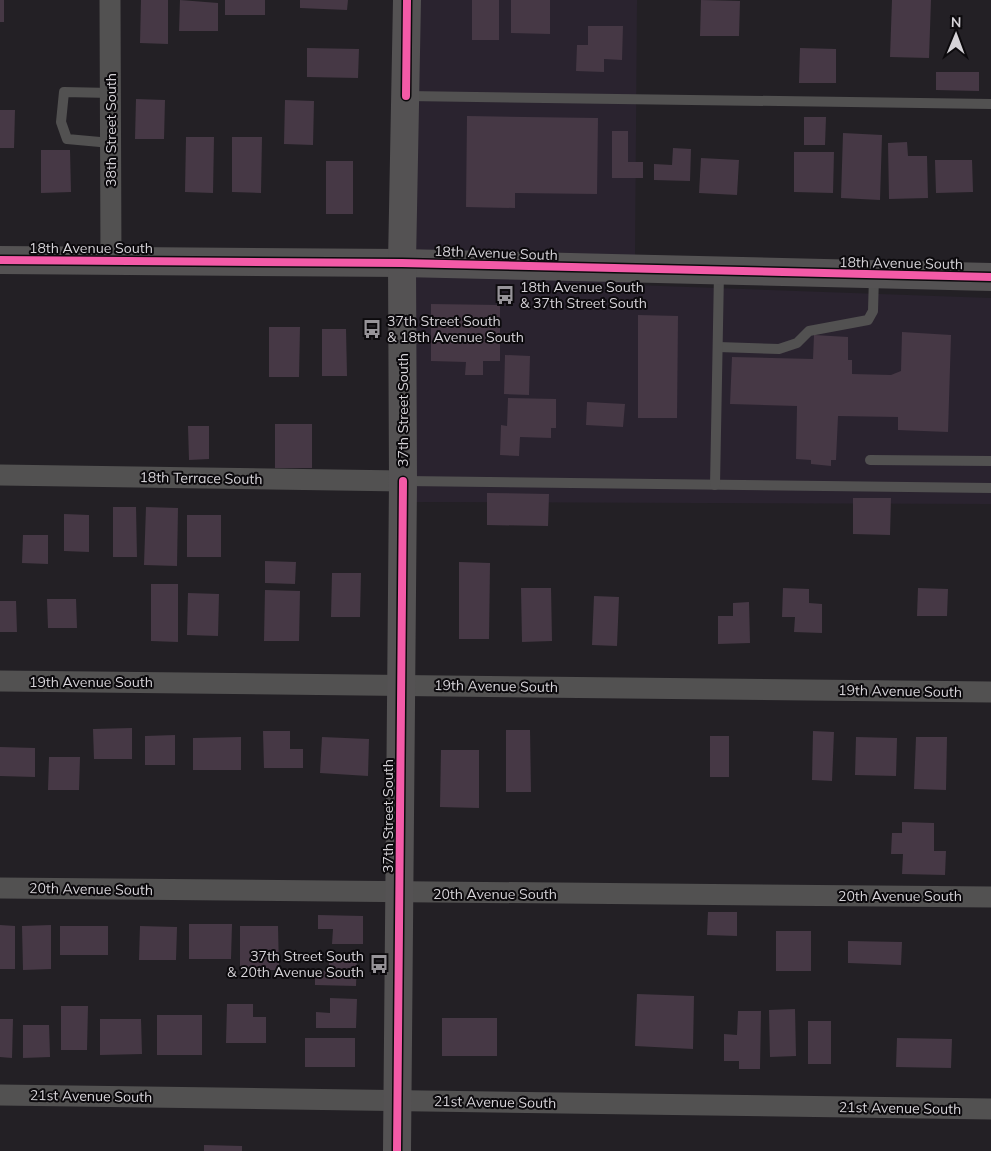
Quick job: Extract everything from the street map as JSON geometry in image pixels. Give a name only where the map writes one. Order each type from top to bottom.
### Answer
[{"type":"street","name":"38th Street South","points":[[110,0],[111,261]]},
{"type":"street","name":"37th Street South","points":[[397,1151],[403,481],[402,263],[407,0]]},
{"type":"street","name":"18th Avenue South","points":[[0,260],[402,263],[874,276],[991,277]]},
{"type":"street","name":"18th Terrace South","points":[[0,475],[403,481]]},
{"type":"street","name":"19th Avenue South","points":[[0,681],[991,692]]},
{"type":"street","name":"20th Avenue South","points":[[0,888],[991,897]]},
{"type":"street","name":"21st Avenue South","points":[[0,1095],[991,1109]]},
{"type":"lane","points":[[110,93],[64,92],[60,122],[67,139],[111,143]]},
{"type":"lane","points":[[406,96],[991,104]]},
{"type":"lane","points":[[715,485],[719,272]]},
{"type":"lane","points":[[718,348],[779,348],[797,343],[809,330],[868,320],[873,311],[874,276]]},
{"type":"lane","points":[[870,460],[991,461]]},
{"type":"lane","points":[[403,481],[991,488]]},
{"type":"shaded area","points":[[418,0],[637,0],[635,258],[413,251]]},
{"type":"shaded area","points":[[413,276],[634,282],[635,285],[991,298],[991,504],[413,502]]},
{"type":"building","points":[[0,0],[4,0],[4,22],[0,22]]},
{"type":"building","points":[[141,0],[168,0],[168,44],[140,43]]},
{"type":"building","points":[[180,0],[218,3],[218,31],[179,31]]},
{"type":"building","points":[[225,0],[265,0],[265,15],[225,15]]},
{"type":"building","points":[[300,0],[348,0],[347,10],[300,8]]},
{"type":"building","points":[[472,0],[499,0],[499,40],[472,40]]},
{"type":"building","points":[[511,0],[550,0],[550,34],[511,33]]},
{"type":"building","points":[[701,0],[740,1],[739,36],[700,36]]},
{"type":"building","points":[[892,0],[931,0],[929,58],[890,57]]},
{"type":"building","points":[[588,26],[623,26],[622,60],[604,59],[604,72],[576,71],[577,45],[588,45]]},
{"type":"building","points":[[307,48],[359,49],[358,78],[307,77]]},
{"type":"building","points":[[800,48],[836,49],[836,83],[799,83]]},
{"type":"building","points":[[936,72],[979,72],[979,91],[936,90]]},
{"type":"building","points":[[136,99],[165,100],[164,139],[135,139]]},
{"type":"building","points":[[285,100],[314,101],[313,145],[284,144]]},
{"type":"building","points":[[0,110],[15,110],[14,148],[0,148]]},
{"type":"building","points":[[467,116],[598,118],[597,194],[515,193],[515,208],[466,207]]},
{"type":"building","points":[[804,117],[826,117],[825,145],[804,145]]},
{"type":"building","points":[[612,131],[628,131],[628,162],[643,162],[643,178],[612,178]]},
{"type":"building","points":[[843,133],[882,135],[880,200],[841,198]]},
{"type":"building","points":[[186,137],[214,137],[213,193],[185,192]]},
{"type":"building","points":[[232,137],[262,137],[261,193],[232,192]]},
{"type":"building","points":[[907,142],[908,156],[927,156],[928,198],[889,199],[888,143]]},
{"type":"building","points":[[673,148],[691,149],[690,181],[654,180],[654,164],[672,165]]},
{"type":"building","points":[[41,150],[70,150],[71,192],[41,193]]},
{"type":"building","points":[[794,152],[834,152],[833,193],[794,192]]},
{"type":"building","points":[[701,158],[739,160],[737,195],[699,193]]},
{"type":"building","points":[[935,160],[972,160],[973,192],[936,193]]},
{"type":"building","points":[[326,161],[353,161],[353,214],[326,214]]},
{"type":"building","points":[[431,304],[500,305],[500,361],[483,361],[483,375],[465,375],[466,362],[431,361]]},
{"type":"building","points":[[638,315],[678,316],[677,418],[638,418]]},
{"type":"building","points":[[269,327],[300,327],[299,377],[269,377]]},
{"type":"building","points":[[322,329],[346,329],[347,376],[322,376]]},
{"type":"building","points":[[902,332],[951,335],[948,432],[898,430],[898,417],[838,416],[836,460],[831,460],[831,466],[811,464],[811,460],[796,459],[797,406],[730,404],[732,357],[813,359],[814,335],[848,337],[848,360],[852,360],[852,374],[891,375],[901,371]]},
{"type":"building","points":[[505,355],[530,356],[529,395],[504,394]]},
{"type":"building","points":[[508,398],[556,399],[556,428],[551,428],[551,438],[520,437],[519,456],[500,455],[501,425],[507,426]]},
{"type":"building","points":[[587,402],[625,404],[623,427],[586,425]]},
{"type":"building","points":[[275,424],[312,424],[312,468],[275,468]]},
{"type":"building","points":[[188,426],[209,426],[209,459],[189,460]]},
{"type":"building","points":[[487,493],[549,494],[548,526],[487,525]]},
{"type":"building","points":[[853,498],[891,498],[890,535],[853,534]]},
{"type":"building","points":[[113,507],[136,507],[137,557],[113,557]]},
{"type":"building","points":[[146,507],[178,508],[177,566],[144,565]]},
{"type":"building","points":[[64,514],[89,515],[89,552],[64,551]]},
{"type":"building","points":[[187,515],[221,515],[221,557],[187,557]]},
{"type":"building","points":[[23,535],[48,535],[48,564],[22,563]]},
{"type":"building","points":[[265,561],[296,562],[295,584],[265,583]]},
{"type":"building","points":[[459,562],[490,563],[489,639],[459,639]]},
{"type":"building","points":[[332,573],[361,573],[360,617],[331,617]]},
{"type":"building","points":[[151,584],[178,584],[178,642],[151,641]]},
{"type":"building","points":[[521,588],[551,588],[552,641],[522,642]]},
{"type":"building","points":[[783,588],[809,589],[809,603],[822,604],[822,633],[794,632],[795,617],[782,617]]},
{"type":"building","points":[[918,588],[948,589],[947,616],[917,616]]},
{"type":"building","points":[[265,590],[300,591],[299,641],[264,641]]},
{"type":"building","points":[[188,593],[219,594],[218,636],[187,635]]},
{"type":"building","points":[[594,596],[619,597],[617,646],[592,645]]},
{"type":"building","points":[[47,599],[76,599],[77,628],[48,628]]},
{"type":"building","points":[[0,601],[16,601],[17,632],[0,632]]},
{"type":"building","points":[[749,602],[750,643],[718,644],[718,616],[733,616],[733,603]]},
{"type":"building","points":[[132,728],[132,759],[94,759],[93,729]]},
{"type":"building","points":[[506,730],[530,730],[531,792],[506,792]]},
{"type":"building","points":[[263,731],[290,731],[290,749],[303,749],[303,768],[264,768]]},
{"type":"building","points":[[813,731],[834,732],[832,781],[812,780]]},
{"type":"building","points":[[175,735],[175,765],[145,765],[145,736]]},
{"type":"building","points":[[710,736],[729,736],[729,777],[710,777]]},
{"type":"building","points":[[241,737],[241,770],[193,770],[193,738]]},
{"type":"building","points":[[322,737],[369,739],[368,776],[320,773]]},
{"type":"building","points":[[856,737],[897,738],[896,776],[855,775]]},
{"type":"building","points":[[916,737],[947,737],[946,790],[914,789]]},
{"type":"building","points":[[0,747],[35,748],[35,777],[0,776]]},
{"type":"building","points":[[441,750],[479,750],[479,808],[440,807]]},
{"type":"building","points":[[49,757],[80,757],[79,790],[48,790]]},
{"type":"building","points":[[902,822],[934,823],[934,851],[946,851],[945,875],[902,874],[903,854],[891,854],[892,833],[902,833]]},
{"type":"building","points":[[708,912],[737,912],[737,936],[707,935]]},
{"type":"building","points":[[318,915],[363,916],[363,944],[332,944],[333,929],[318,929]]},
{"type":"building","points":[[189,924],[232,924],[231,959],[189,959]]},
{"type":"building","points":[[0,925],[15,926],[15,969],[0,969]]},
{"type":"building","points":[[51,925],[51,969],[23,970],[22,926]]},
{"type":"building","points":[[60,926],[108,926],[108,955],[60,955]]},
{"type":"building","points":[[140,926],[177,927],[176,960],[139,960]]},
{"type":"building","points":[[240,926],[278,926],[279,970],[240,970]]},
{"type":"building","points":[[776,931],[811,931],[811,971],[776,971]]},
{"type":"building","points":[[848,941],[902,942],[901,965],[848,963]]},
{"type":"building","points":[[329,956],[357,956],[356,986],[315,985],[315,971],[329,971]]},
{"type":"building","points":[[637,994],[694,996],[693,1049],[635,1046]]},
{"type":"building","points":[[330,998],[357,999],[356,1028],[316,1028],[316,1012],[330,1013]]},
{"type":"building","points":[[227,1004],[253,1004],[253,1017],[266,1017],[266,1043],[226,1043]]},
{"type":"building","points":[[61,1006],[88,1006],[87,1050],[61,1050]]},
{"type":"building","points":[[795,1009],[796,1056],[770,1057],[769,1010]]},
{"type":"building","points":[[738,1011],[761,1011],[760,1069],[739,1069],[739,1061],[724,1061],[724,1034],[737,1035]]},
{"type":"building","points":[[157,1015],[202,1015],[202,1055],[157,1055]]},
{"type":"building","points":[[442,1018],[497,1018],[497,1056],[442,1056]]},
{"type":"building","points":[[0,1019],[13,1019],[12,1058],[0,1057]]},
{"type":"building","points":[[100,1019],[141,1019],[142,1054],[100,1055]]},
{"type":"building","points":[[808,1021],[831,1021],[831,1064],[808,1064]]},
{"type":"building","points":[[23,1025],[49,1025],[50,1057],[23,1058]]},
{"type":"building","points":[[305,1038],[355,1038],[355,1067],[305,1067]]},
{"type":"building","points":[[897,1038],[952,1039],[951,1068],[896,1067]]},
{"type":"building","points":[[204,1145],[242,1146],[242,1151],[204,1151]]},
{"type":"cycle path","points":[[406,96],[407,0]]},
{"type":"cycle path","points":[[0,260],[402,263],[991,277]]},
{"type":"cycle path","points":[[397,1151],[403,481]]},
{"type":"place","name":"18th Avenue South & 37th Street South","points":[[505,295]]},
{"type":"place","name":"37th Street South & 18th Avenue South","points":[[372,329]]},
{"type":"place","name":"37th Street South & 20th Avenue South","points":[[379,964]]}]
